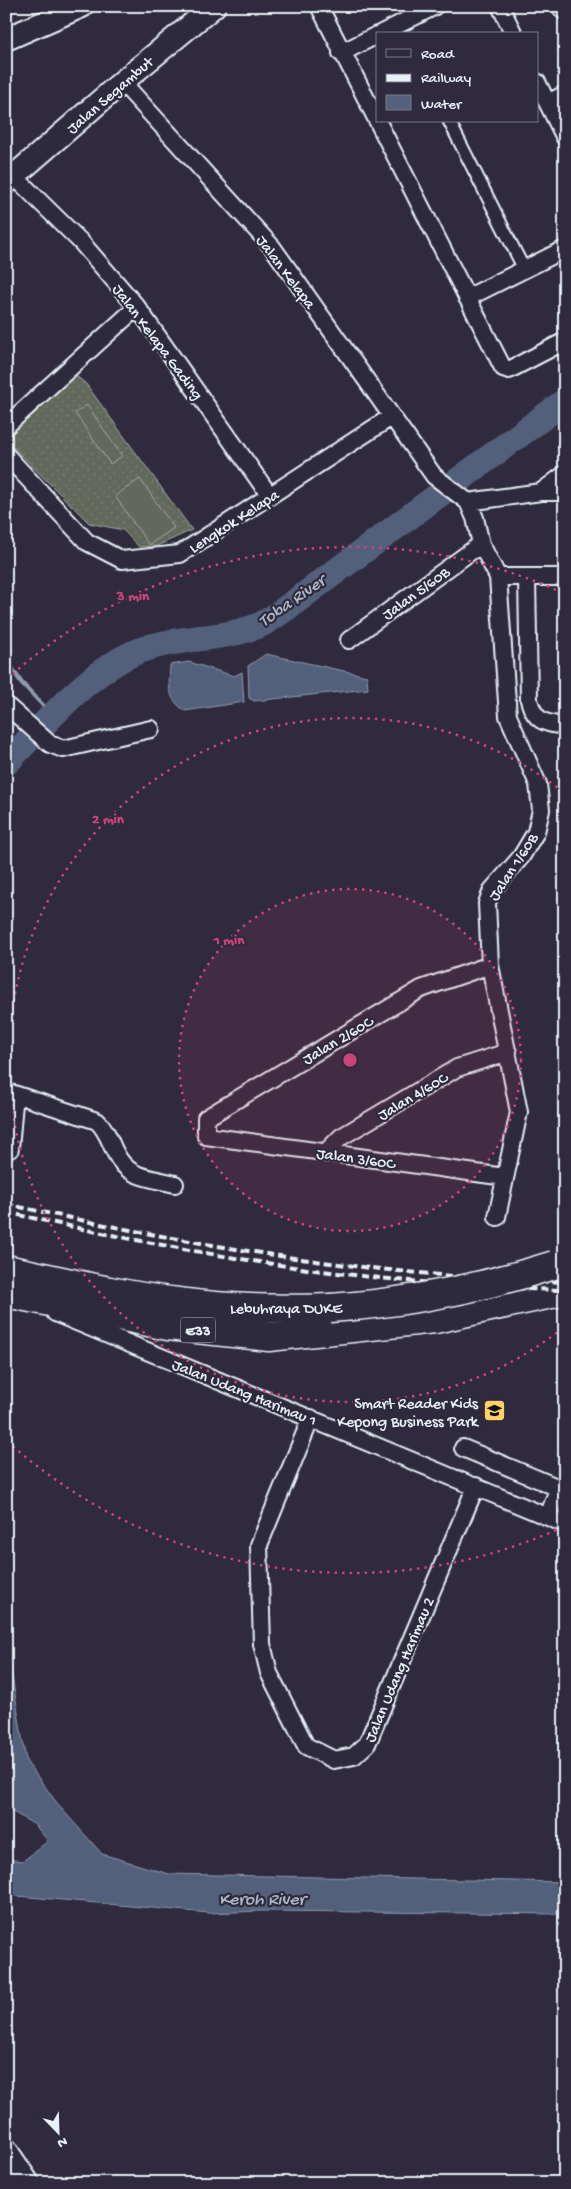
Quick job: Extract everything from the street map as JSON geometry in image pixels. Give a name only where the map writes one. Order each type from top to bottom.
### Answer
[{"type":"highway","name":"Lebuhraya DUKE","points":[[6,1269],[126,1294],[178,1302],[276,1310],[357,1306],[431,1297],[507,1280],[561,1261]]},
{"type":"highway","name":"Lebuhraya DUKE","points":[[6,1292],[168,1326],[269,1336],[298,1335],[435,1319],[565,1291]]},
{"type":"highway","points":[[298,1335],[430,1328],[525,1318],[565,1309]]},
{"type":"main road","points":[[6,39],[82,6]]},
{"type":"main road","points":[[186,29],[188,6]]},
{"type":"main road","name":"Jalan Segambut","points":[[10,180],[122,82],[214,6]]},
{"type":"main road","points":[[6,2150],[28,2183]]},
{"type":"street","points":[[319,6],[376,121]]},
{"type":"street","points":[[389,32],[403,29],[435,6]]},
{"type":"street","points":[[500,6],[513,32]]},
{"type":"street","points":[[341,53],[376,36]]},
{"type":"street","name":"Jalan Kelapa","points":[[122,82],[273,248],[434,476],[465,499]]},
{"type":"street","points":[[538,84],[565,138]]},
{"type":"street","points":[[548,103],[565,94]]},
{"type":"street","points":[[376,122],[503,368],[509,370],[565,341]]},
{"type":"street","points":[[450,122],[524,269]]},
{"type":"street","name":"Jalan Kelapa Gading","points":[[10,180],[81,242],[137,307],[270,496]]},
{"type":"street","points":[[467,298],[565,249]]},
{"type":"street","points":[[6,426],[137,307]]},
{"type":"street","name":"Lengkok Kelapa","points":[[6,455],[87,542],[122,560],[180,554],[391,417]]},
{"type":"street","points":[[541,492],[565,474]]},
{"type":"street","points":[[465,499],[541,492],[565,492]]},
{"type":"street","name":"Jalan 1/60B","points":[[465,499],[475,518],[481,544],[498,577],[508,716],[538,784],[541,810],[536,832],[521,857],[492,890],[487,903],[490,965],[518,1112],[497,1217]]},
{"type":"street","name":"Jalan 5/60B","points":[[349,640],[481,544]]},
{"type":"street","points":[[498,577],[565,577]]},
{"type":"street","points":[[527,577],[529,700],[532,712],[547,723],[565,726]]},
{"type":"street","points":[[6,705],[21,716],[50,744],[63,749],[151,729]]},
{"type":"street","points":[[508,716],[532,712]]},
{"type":"street","name":"Jalan 2/60C","points":[[206,1136],[206,1118],[214,1113],[421,989],[490,965]]},
{"type":"street","name":"Jalan 4/60C","points":[[325,1153],[341,1137],[457,1068],[508,1052]]},
{"type":"street","points":[[6,1149],[10,1149],[14,1104],[7,1091]]},
{"type":"street","points":[[7,1091],[97,1122],[105,1129],[125,1168],[134,1174],[175,1184]]},
{"type":"street","name":"Jalan 3/60C","points":[[206,1136],[505,1177]]},
{"type":"street","name":"Jalan Udang Harimau 1","points":[[6,1301],[50,1311],[565,1524]]},
{"type":"street","name":"Jalan Udang Harimau 2","points":[[311,1418],[259,1545],[262,1644],[269,1673],[306,1746],[334,1760],[354,1756],[367,1744],[476,1486]]},
{"type":"street","points":[[463,1448],[558,1489],[548,1518]]},
{"type":"green space","points":[[75,375],[86,384],[192,530],[157,546],[139,547],[123,530],[89,523],[11,445],[9,434]]},
{"type":"green space","points":[[87,405],[122,456],[110,464],[75,413]]},
{"type":"green space","points":[[140,479],[174,528],[149,545],[115,496]]},
{"type":"water","points":[[266,654],[367,676],[368,689],[254,701],[249,698],[248,666]]},
{"type":"water","points":[[189,662],[234,676],[242,672],[244,702],[185,711],[174,701],[170,691],[170,665]]},
{"type":"water","name":"Keroh River","points":[[6,1639],[26,1761],[60,1807],[102,1854],[169,1874],[565,1882],[565,1914],[261,1911],[209,1913],[6,1895],[6,1859],[23,1861],[48,1841],[35,1825],[6,1808]]},
{"type":"waterway","name":"Toba River","points":[[6,763],[71,697],[108,668],[127,656],[147,648],[175,641],[218,636],[246,630],[268,621],[565,401]]},
{"type":"waterway","points":[[6,659],[21,682],[53,716]]},
{"type":"railway","points":[[6,1204],[145,1233],[354,1266],[494,1279],[565,1282]]},
{"type":"railway","points":[[6,1212],[146,1242],[284,1266],[423,1282],[565,1290]]},
{"type":"place","name":"Smart Reader Kids Kepong Business Park","points":[[494,1411]]}]
